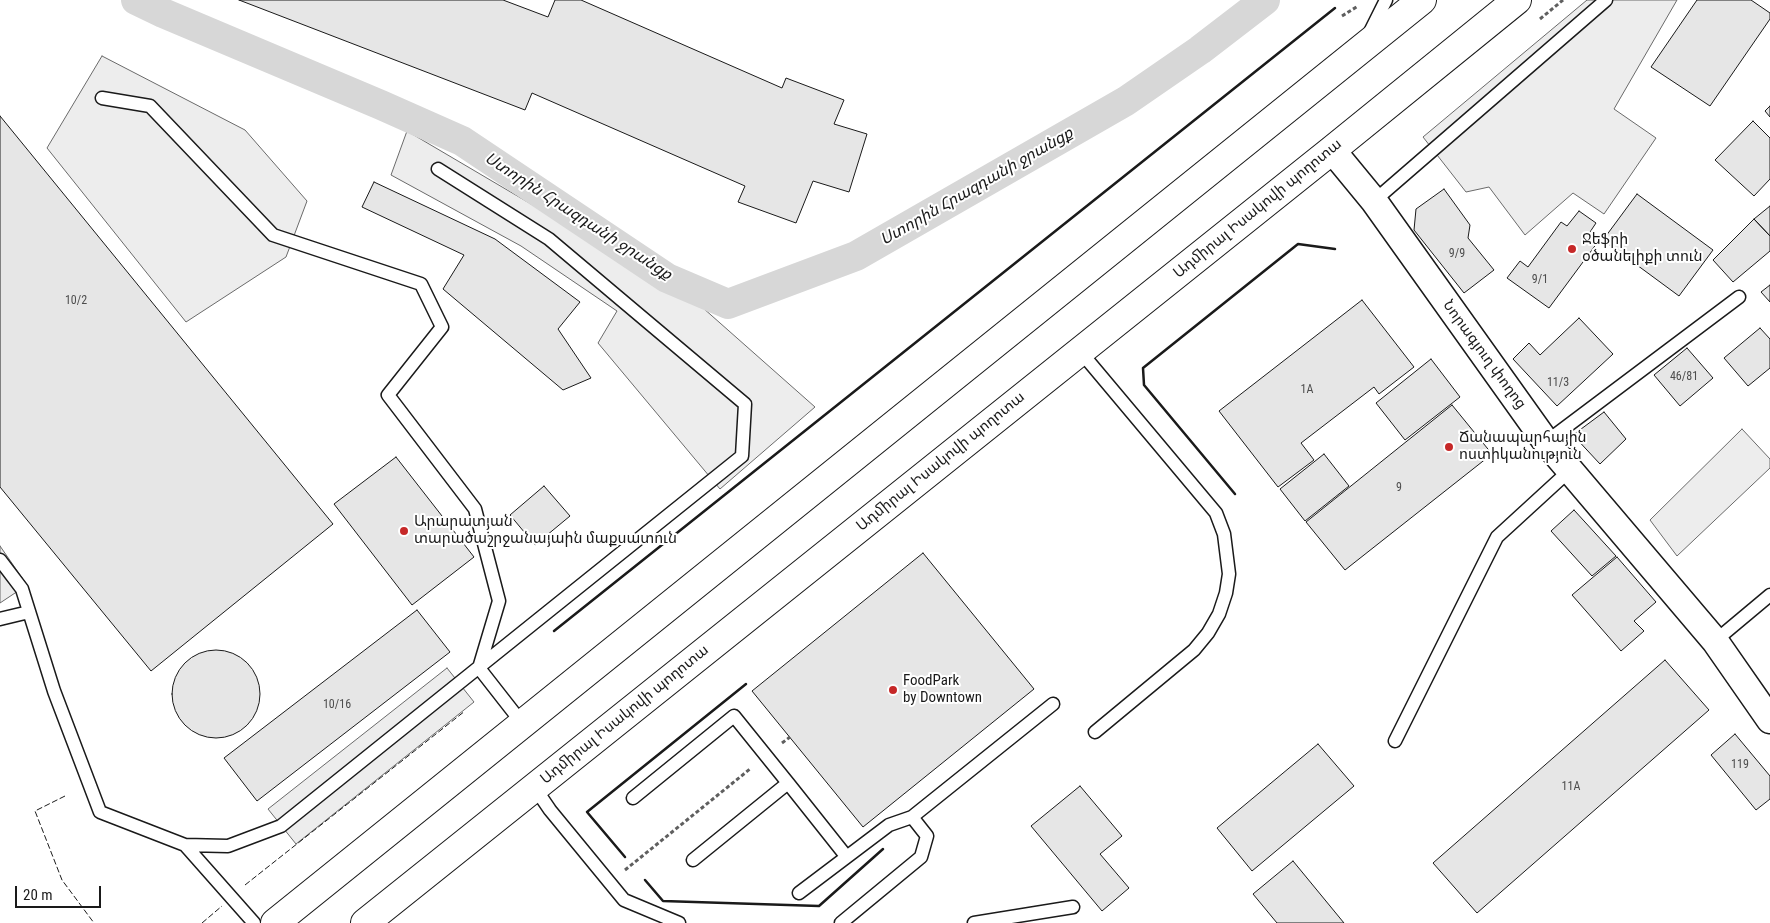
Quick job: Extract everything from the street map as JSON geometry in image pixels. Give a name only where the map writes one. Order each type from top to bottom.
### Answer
[{"type":"highway","points":[[274,923],[1422,0]]},
{"type":"highway","name":"Ադմիրալ Իսակովի պողոտա","points":[[365,923],[1517,0]]},
{"type":"street","name":"Նորագյուղ փողոց","points":[[1332,150],[1374,201],[1546,442],[1715,642],[1770,720]]},
{"type":"lane","points":[[1363,47],[1386,0]]},
{"type":"lane","points":[[1374,201],[1606,0]]},
{"type":"lane","points":[[102,98],[150,106],[273,235],[421,284],[442,327],[388,395],[475,509],[499,601],[479,668]]},
{"type":"lane","points":[[0,560],[22,589],[54,691],[100,812],[185,846],[228,846],[281,826],[742,456],[745,404],[549,239],[438,169]]},
{"type":"lane","points":[[1546,442],[1739,297]]},
{"type":"lane","points":[[1080,351],[1216,513],[1224,534],[1229,574],[1226,593],[1219,614],[1208,633],[1194,650],[1095,732]]},
{"type":"lane","points":[[1396,741],[1497,537],[1570,471]]},
{"type":"lane","points":[[1715,642],[1770,595]]},
{"type":"lane","points":[[0,620],[29,612]]},
{"type":"lane","points":[[479,668],[522,723]]},
{"type":"lane","points":[[799,892],[889,824],[912,817],[1053,704]]},
{"type":"lane","points":[[633,798],[734,716],[846,856]]},
{"type":"lane","points":[[693,860],[788,783]]},
{"type":"lane","points":[[534,788],[624,900],[679,923]]},
{"type":"lane","points":[[841,923],[921,857],[927,836],[912,817]]},
{"type":"lane","points":[[185,846],[254,923]]},
{"type":"lane","points":[[974,923],[1073,907]]},
{"type":"path","points":[[1342,16],[1359,5]]},
{"type":"path","points":[[633,864],[790,737]]},
{"type":"shaded area","points":[[1587,0],[1677,0],[1614,109],[1656,138],[1604,214],[1573,193],[1525,235],[1489,187],[1466,192],[1423,137]]},
{"type":"shaded area","points":[[102,56],[245,130],[307,201],[286,257],[186,322],[47,148]]},
{"type":"shaded area","points":[[407,131],[694,300],[815,407],[720,489],[598,343],[617,311],[521,246],[391,175]]},
{"type":"shaded area","points":[[1742,429],[1770,459],[1770,468],[1677,556],[1650,520]]},
{"type":"shaded area","points":[[0,546],[27,585],[0,603]]},
{"type":"shaded area","points":[[447,668],[474,702],[296,844],[268,809]]},
{"type":"building","points":[[239,0],[503,0],[548,17],[555,0],[581,0],[782,88],[786,78],[844,100],[834,124],[867,134],[849,192],[813,181],[796,223],[738,202],[745,186],[532,93],[525,110]]},
{"type":"building","points":[[1697,0],[1751,0],[1770,13],[1770,19],[1710,106],[1651,67]]},
{"type":"building","points":[[1770,106],[1770,117],[1765,111]]},
{"type":"building","points":[[0,116],[333,524],[151,671],[0,487]]},
{"type":"building","points":[[1753,121],[1770,138],[1770,179],[1754,196],[1715,160]]},
{"type":"building","points":[[374,182],[495,239],[580,302],[558,329],[591,378],[563,390],[443,289],[464,255],[362,207]]},
{"type":"building","points":[[1444,189],[1470,225],[1468,238],[1494,270],[1464,293],[1414,230],[1416,209]]},
{"type":"building","points":[[1637,194],[1713,250],[1679,296],[1603,240]]},
{"type":"building","points":[[1770,206],[1770,236],[1754,219]]},
{"type":"building","points":[[1579,211],[1596,223],[1590,232],[1600,239],[1549,308],[1507,278],[1520,261],[1528,267],[1561,222],[1567,226]]},
{"type":"building","points":[[1754,219],[1770,236],[1770,251],[1733,282],[1713,260]]},
{"type":"building","points":[[1770,285],[1770,302],[1761,292]]},
{"type":"building","points":[[1362,300],[1414,367],[1379,394],[1374,387],[1301,443],[1314,460],[1278,487],[1219,411]]},
{"type":"building","points":[[1579,318],[1613,354],[1557,406],[1513,359],[1529,343],[1540,355]]},
{"type":"building","points":[[1760,328],[1770,339],[1770,368],[1748,386],[1724,358]]},
{"type":"building","points":[[1687,348],[1713,378],[1680,406],[1654,375]]},
{"type":"building","points":[[1431,359],[1460,397],[1405,440],[1376,403]]},
{"type":"building","points":[[1452,405],[1492,454],[1345,570],[1306,522]]},
{"type":"building","points":[[1604,412],[1626,439],[1600,464],[1573,435]]},
{"type":"building","points":[[1324,454],[1349,486],[1305,521],[1280,489]]},
{"type":"building","name":"Արարատյան տարածաշրջանայաին մաքսատուն","points":[[396,457],[474,557],[412,605],[334,504]]},
{"type":"building","points":[[544,486],[570,516],[535,545],[510,515]]},
{"type":"building","points":[[1574,510],[1616,556],[1592,576],[1551,531]]},
{"type":"building","name":"FoodPark by Downtown","points":[[923,553],[1034,689],[863,827],[752,691]]},
{"type":"building","points":[[1617,557],[1656,602],[1634,621],[1644,631],[1621,651],[1572,595]]},
{"type":"building","points":[[417,610],[450,652],[257,801],[224,758]]},
{"type":"building","points":[[207,650],[225,650],[241,657],[253,669],[260,685],[260,703],[253,719],[241,731],[225,738],[207,738],[191,731],[179,719],[172,703],[172,685],[179,669],[191,657]]},
{"type":"building","points":[[1665,660],[1709,710],[1477,913],[1433,863]]},
{"type":"building","points":[[1735,734],[1770,776],[1770,799],[1756,810],[1711,755]]},
{"type":"building","points":[[1318,744],[1354,786],[1252,871],[1217,828]]},
{"type":"building","points":[[1080,786],[1122,836],[1100,854],[1129,888],[1102,911],[1031,826]]},
{"type":"building","points":[[1293,861],[1344,923],[1277,923],[1253,894]]},
{"type":"waterway","name":"Ստորին Հրազդանի ջրանցք","points":[[136,0],[462,141],[667,278],[728,304],[856,256],[1126,101],[1200,50],[1265,0]]},
{"type":"fence","points":[[245,885],[465,711]]},
{"type":"fence","points":[[65,796],[35,811],[62,880],[94,923]]},
{"type":"fence","points":[[202,923],[222,906]]},
{"type":"wall","points":[[554,631],[1335,8]]},
{"type":"wall","points":[[1235,494],[1144,385],[1143,368],[1298,244],[1335,249]]},
{"type":"wall","points":[[625,857],[587,812],[746,684]]},
{"type":"wall","points":[[645,880],[663,901],[819,906],[883,849]]},
{"type":"place","name":"Ջեֆրի օծանելիքի տուն","points":[[1572,249]]},
{"type":"place","name":"Ճանապարհային ոստիկանություն","points":[[1449,447]]},
{"type":"place","name":"Արարատյան տարածաշրջանայաին մաքսատուն","points":[[404,531]]},
{"type":"place","name":"FoodPark by Downtown","points":[[893,690]]}]
